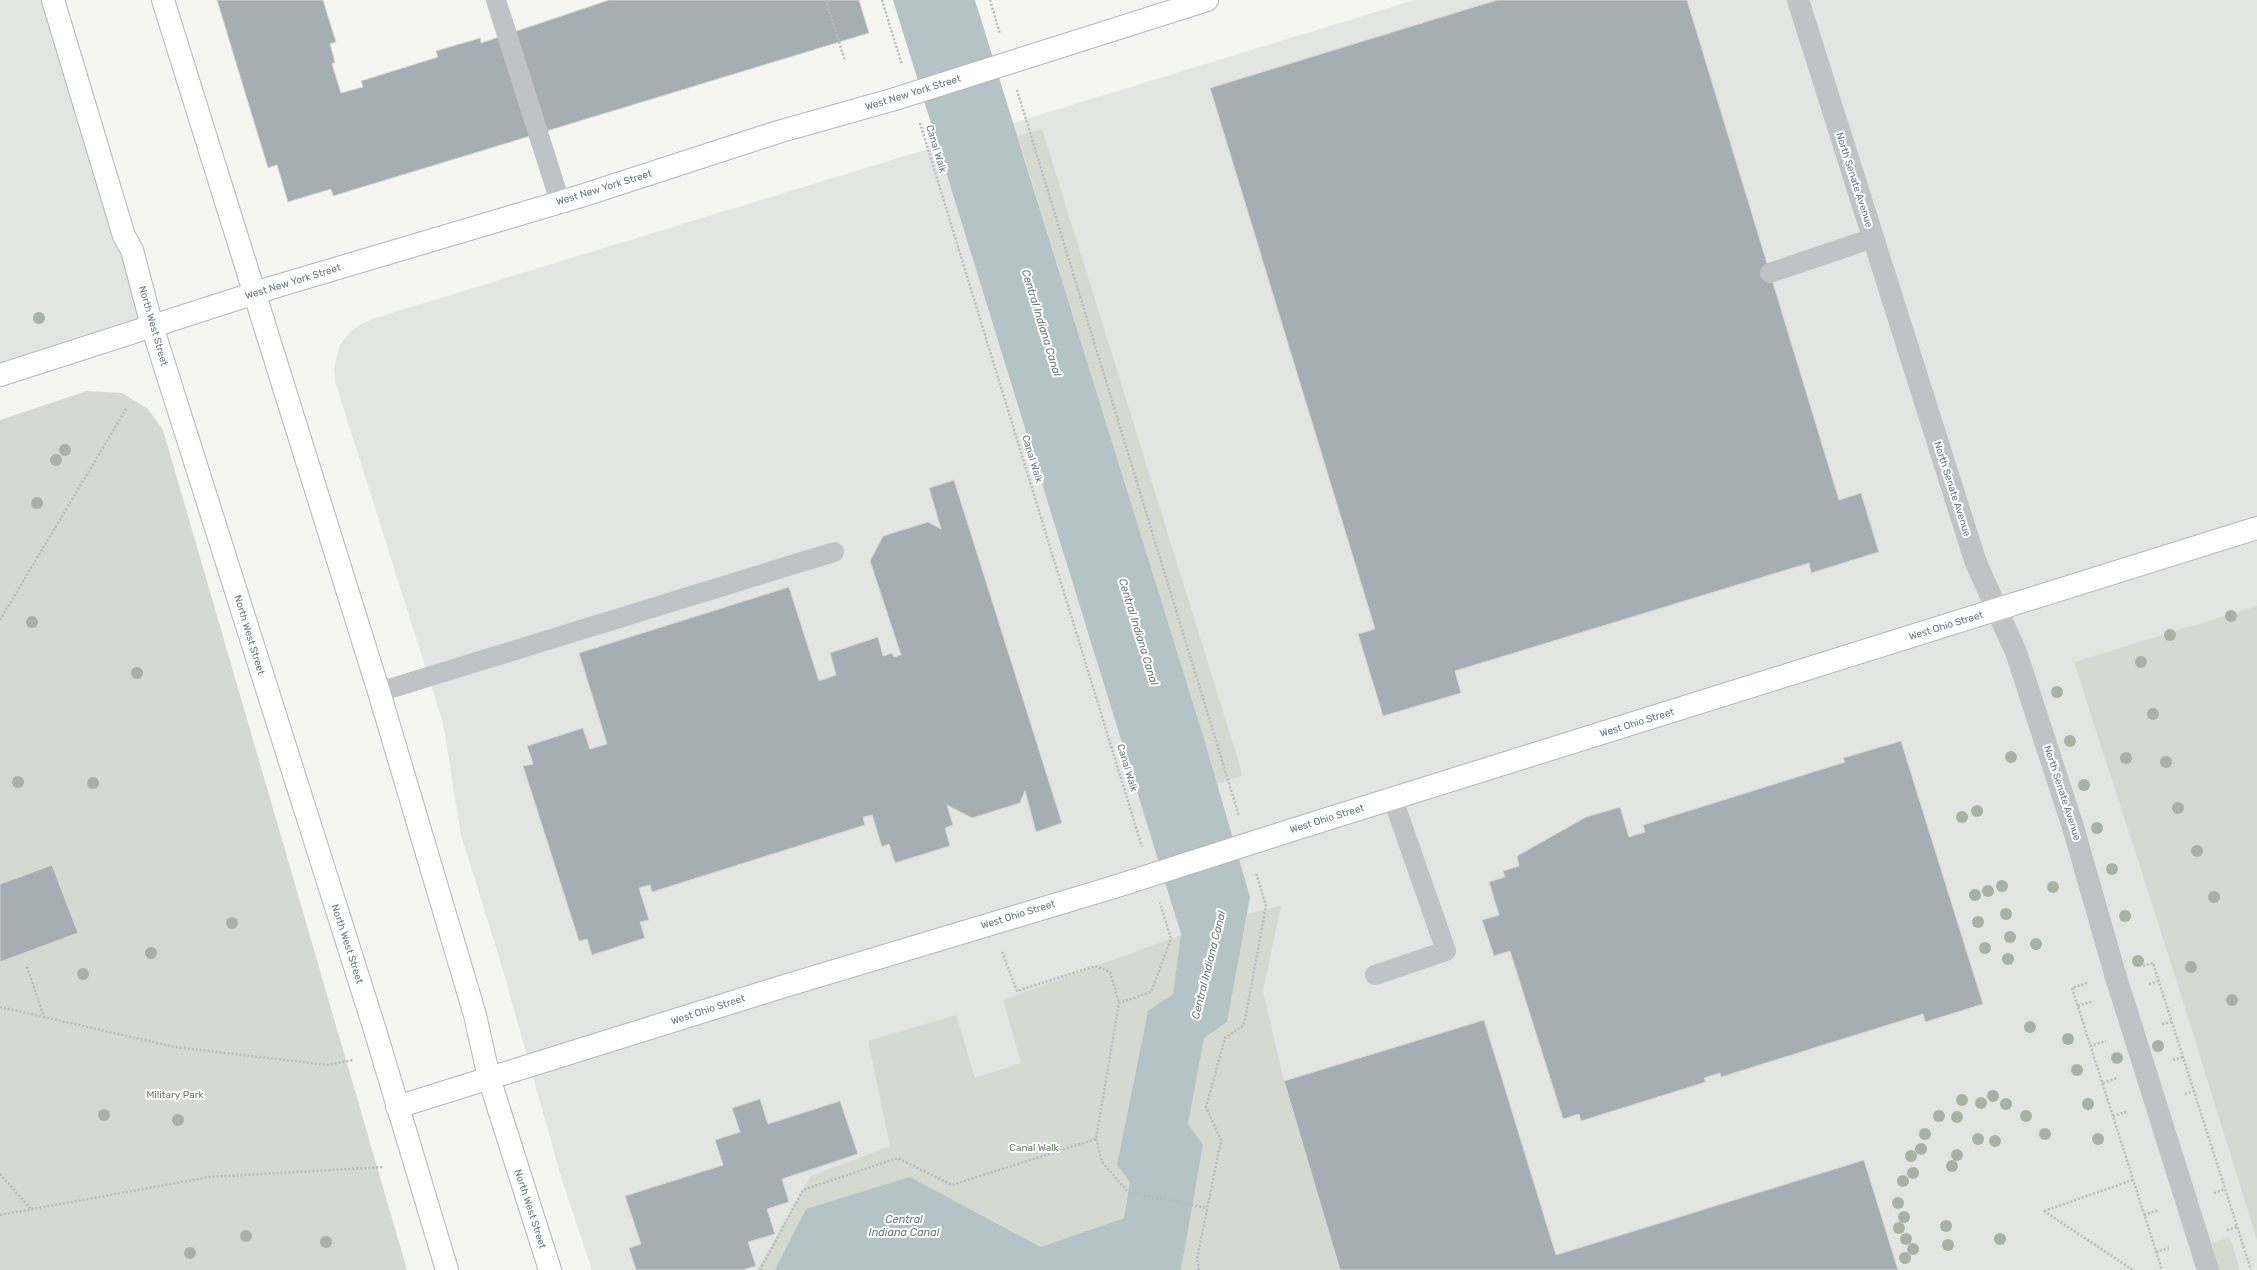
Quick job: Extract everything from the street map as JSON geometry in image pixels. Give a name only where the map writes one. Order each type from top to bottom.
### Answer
[{"type":"main road","name":"North West Street","points":[[52,0],[124,236],[132,250],[152,326],[381,1051],[447,1270]]},
{"type":"main road","name":"North West Street","points":[[163,0],[379,692],[475,1015],[489,1078],[550,1270]]},
{"type":"main road","name":"West New York Street","points":[[0,375],[255,293],[560,202],[778,132],[895,99],[1207,0]]},
{"type":"main road","name":"West Ohio Street","points":[[397,1107],[1114,887],[2257,528]]},
{"type":"street","name":"North Senate Avenue","points":[[1798,0],[1975,560],[2019,660],[2073,827],[2115,974],[2208,1270]]},
{"type":"lane","points":[[496,0],[560,202]]},
{"type":"lane","points":[[1770,273],[1873,238]]},
{"type":"lane","points":[[379,692],[834,552]]},
{"type":"lane","points":[[1375,975],[1446,951],[1393,799]]},
{"type":"path","points":[[826,0],[846,61]]},
{"type":"path","points":[[882,0],[903,67]]},
{"type":"path","points":[[990,0],[1001,37]]},
{"type":"path","points":[[1017,88],[1241,822]]},
{"type":"path","name":"Canal Walk","points":[[919,118],[1143,848]]},
{"type":"path","points":[[0,620],[126,409]]},
{"type":"path","points":[[1200,1270],[1198,1259],[1221,1140],[1206,1107],[1225,1038],[1244,1025],[1266,906],[1255,868]]},
{"type":"path","points":[[1119,1003],[1152,992],[1171,939],[1159,901]]},
{"type":"path","points":[[991,924],[1018,991],[1095,966],[1110,972],[1119,1003],[1096,1139],[1102,1162],[1128,1192],[1207,1208]]},
{"type":"path","points":[[2162,1270],[2072,988],[2115,974],[2153,964],[2251,1270]]},
{"type":"path","points":[[27,967],[44,1017]]},
{"type":"path","points":[[0,1006],[175,1047],[328,1065],[349,1061],[381,1051]]},
{"type":"path","points":[[760,1270],[803,1190],[898,1158],[952,1184],[1096,1139]]},
{"type":"path","points":[[0,1215],[209,1177],[383,1167]]},
{"type":"path","points":[[0,1174],[31,1209]]},
{"type":"path","points":[[2133,1180],[2044,1211],[2133,1270]]},
{"type":"shaded area","points":[[0,0],[56,0],[152,326],[0,374]]},
{"type":"shaded area","points":[[1415,0],[2257,0],[2257,1270],[592,1270],[562,1180],[500,960],[461,835],[443,723],[335,381],[334,368],[340,345],[349,333],[372,319]]},
{"type":"green space","points":[[1042,129],[1240,766],[1242,776],[1217,784],[1018,136]]},
{"type":"green space","name":"Military Park","points":[[87,391],[122,393],[148,409],[163,430],[407,1270],[0,1270],[0,420]]},
{"type":"green space","points":[[2257,606],[2257,1240],[2171,963],[2074,662]]},
{"type":"green space","points":[[1281,906],[1263,991],[1284,1081],[1340,1270],[1181,1270],[1203,1145],[1188,1124],[1204,1038],[1227,1022],[1246,914]]},
{"type":"green space","name":"Canal Walk","points":[[1181,935],[1173,994],[1148,1011],[1130,1182],[1124,1218],[1042,1247],[910,1177],[775,1270],[757,1270],[811,1176],[890,1146],[868,1041],[956,1015],[975,1078],[1021,1063],[1003,1000]]},
{"type":"green space","points":[[2230,1237],[2240,1270],[2219,1270],[2211,1243]]},
{"type":"water","name":"Central Indiana Canal","points":[[893,0],[975,0],[1204,739],[1250,897],[1227,1022],[1204,1038],[1188,1124],[1203,1145],[1181,1270],[775,1270],[806,1209],[910,1177],[1041,1247],[1124,1218],[1130,1182],[1117,1165],[1148,1011],[1173,994],[1181,934]]},
{"type":"building","points":[[217,0],[323,0],[336,42],[330,44],[335,62],[332,64],[341,93],[363,87],[361,81],[438,57],[436,51],[480,38],[481,43],[609,0],[859,0],[869,33],[333,196],[331,189],[288,202],[277,165],[268,168]]},
{"type":"building","points":[[1497,0],[1687,0],[1839,500],[1861,493],[1879,552],[1811,573],[1809,563],[1455,671],[1461,693],[1383,716],[1358,634],[1375,629],[1210,88]]},
{"type":"building","points":[[954,480],[1062,823],[1036,832],[1025,791],[1020,803],[972,818],[947,805],[953,825],[945,828],[950,846],[895,863],[889,844],[882,847],[872,815],[863,817],[865,825],[652,892],[650,885],[639,888],[649,920],[640,922],[645,938],[592,955],[587,939],[579,941],[523,766],[533,764],[527,746],[583,728],[590,749],[607,744],[579,653],[789,587],[819,681],[836,675],[830,653],[878,637],[883,656],[892,653],[894,657],[901,655],[870,561],[883,536],[928,522],[941,529],[929,488]]},
{"type":"building","points":[[1901,741],[1983,1004],[1925,1022],[1923,1014],[1721,1077],[1720,1073],[1704,1078],[1706,1082],[1581,1121],[1579,1114],[1563,1119],[1510,951],[1494,956],[1482,920],[1499,915],[1489,882],[1505,877],[1503,871],[1519,866],[1517,856],[1586,817],[1620,807],[1629,837],[1645,832],[1643,825],[1845,762],[1843,758]]},
{"type":"building","points":[[52,865],[78,933],[0,962],[0,884]]},
{"type":"building","points":[[1484,1020],[1556,1255],[1864,1160],[1898,1270],[1340,1270],[1284,1081]]},
{"type":"building","points":[[760,1099],[768,1124],[840,1101],[858,1154],[782,1179],[789,1202],[767,1209],[775,1234],[748,1242],[756,1266],[743,1270],[636,1270],[629,1248],[641,1244],[625,1196],[723,1165],[715,1140],[740,1132],[732,1108]]}]
